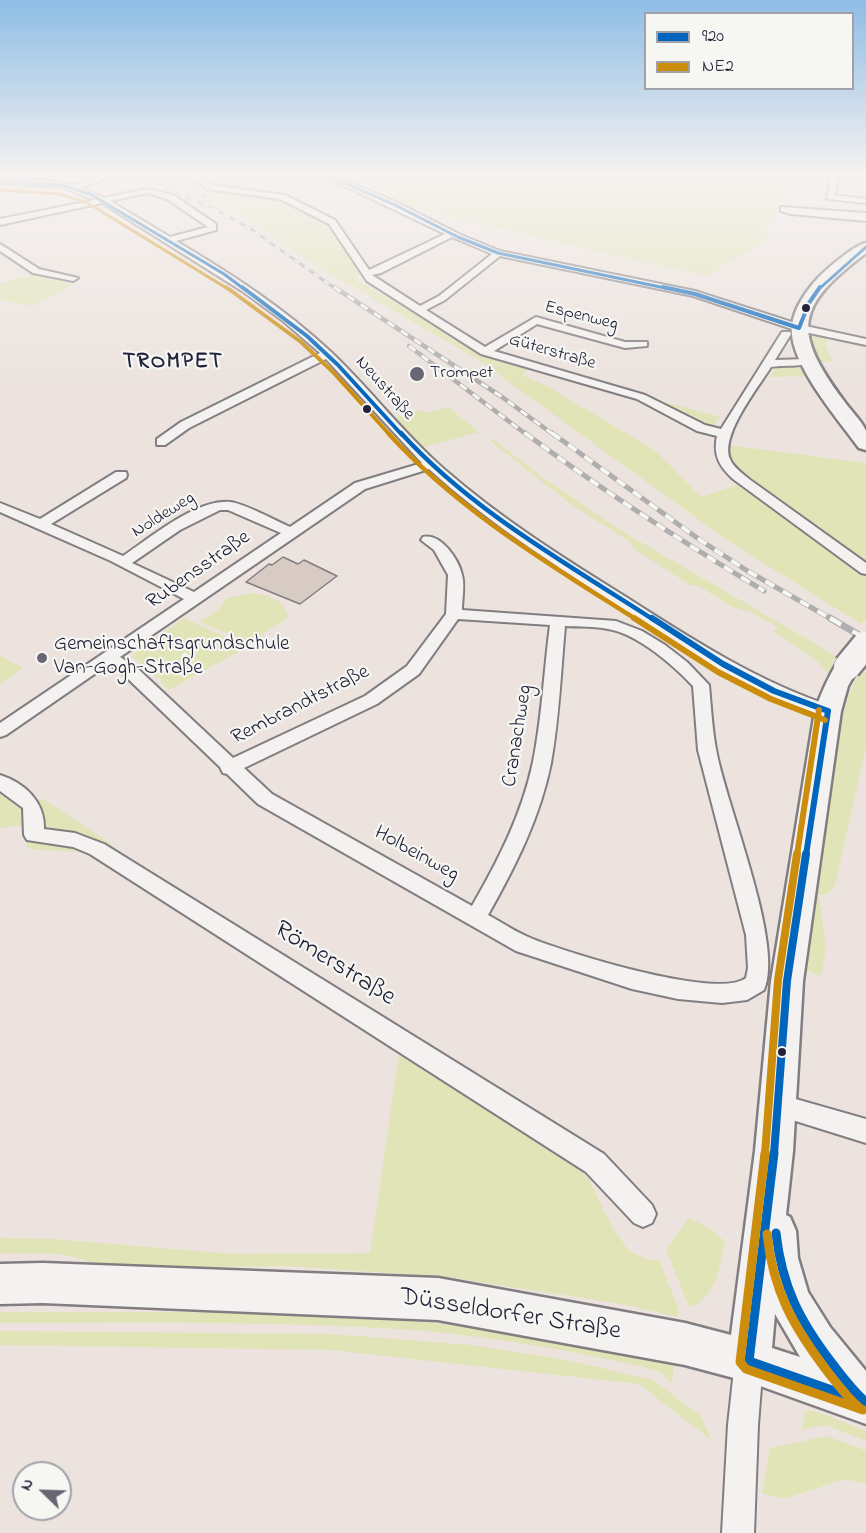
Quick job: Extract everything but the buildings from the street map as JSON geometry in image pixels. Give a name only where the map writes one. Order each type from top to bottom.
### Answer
[{"type":"street","name":"Neustraße","points":[[175,245],[280,313],[327,354],[391,425],[431,464],[550,556],[724,664],[804,704],[828,711]]},
{"type":"street","name":"Güterstraße","points":[[348,245],[374,282],[485,352],[641,397],[701,428],[724,434]]},
{"type":"street","points":[[368,273],[378,271],[431,245]]},
{"type":"street","points":[[478,245],[498,253],[544,265],[695,294],[792,331],[866,342]]},
{"type":"street","points":[[0,247],[14,261],[46,274],[73,278]]},
{"type":"street","points":[[866,247],[821,284],[792,331],[766,365],[724,434],[720,450],[727,466],[744,482],[866,570]]},
{"type":"street","points":[[420,310],[442,298],[498,253]]},
{"type":"street","name":"Espenweg","points":[[485,352],[536,320],[625,345],[643,344]]},
{"type":"street","points":[[792,331],[807,362],[866,444]]},
{"type":"street","points":[[161,442],[185,425],[327,354]]},
{"type":"street","points":[[766,365],[807,362]]},
{"type":"street","name":"Rubensstraße","points":[[0,732],[360,486],[431,464]]},
{"type":"street","points":[[42,524],[121,475]]},
{"type":"street","name":"Noldeweg","points":[[122,563],[197,514],[222,504],[292,533]]},
{"type":"street","points":[[0,507],[116,558],[195,599]]},
{"type":"street","points":[[428,540],[440,547],[455,575],[454,614],[558,622]]},
{"type":"street","name":"Rembrandtstraße","points":[[229,768],[371,700],[413,670],[454,614]]},
{"type":"street","name":"Holbeinweg","points":[[111,658],[130,671],[229,768],[265,799],[477,916],[523,945],[632,980],[678,989],[722,993],[747,990],[756,983],[759,968],[756,935],[707,750],[701,685],[676,662],[629,630],[611,624],[558,622]]},
{"type":"street","name":"Cranachweg","points":[[477,916],[509,860],[531,802],[542,762],[558,622]]},
{"type":"street","points":[[738,1533],[743,1425],[774,1151],[787,981],[828,711],[836,686],[847,667],[866,644]]},
{"type":"street","name":"Römerstraße","points":[[0,782],[33,806],[36,816],[34,835],[75,840],[97,849],[595,1163],[643,1214]]},
{"type":"street","points":[[777,1106],[866,1131]]},
{"type":"street","points":[[774,1151],[777,1259],[789,1302],[811,1338],[865,1401]]},
{"type":"street","name":"Düsseldorfer Straße","points":[[0,1284],[54,1284],[438,1299],[686,1344],[749,1361],[865,1401]]},
{"type":"green space","points":[[285,245],[345,245],[363,272],[354,279],[419,314],[489,358],[528,370],[522,375],[545,385],[656,451],[701,497],[737,485],[866,577],[866,619],[861,624],[724,538],[480,361],[308,261]]},
{"type":"green space","points":[[570,245],[761,245],[706,276]]},
{"type":"green space","points":[[33,275],[73,284],[33,306],[0,300],[0,283]]},
{"type":"green space","points":[[809,335],[829,338],[825,344],[833,362],[818,362],[812,350]]},
{"type":"green space","points":[[787,365],[804,369],[809,376],[770,377],[776,366]]},
{"type":"green space","points":[[650,398],[720,417],[713,426],[702,425]]},
{"type":"green space","points":[[448,407],[479,432],[424,447],[395,418],[422,410],[426,413]]},
{"type":"green space","points":[[493,439],[541,476],[615,527],[836,656],[828,674],[815,659],[773,632],[778,627],[753,613],[730,606],[699,586],[690,585],[633,548],[630,542],[568,502],[489,440]]},
{"type":"green space","points":[[727,445],[866,463],[866,564],[738,472],[728,460]]},
{"type":"green space","points":[[252,593],[280,602],[288,617],[259,638],[245,641],[200,622],[220,608],[227,598]]},
{"type":"green space","points":[[184,618],[247,647],[169,690],[160,682],[163,681],[159,677],[156,678],[133,657],[134,653]]},
{"type":"green space","points":[[0,656],[23,668],[0,684]]},
{"type":"green space","points":[[862,670],[866,673],[866,747],[835,885],[828,894],[819,895],[826,949],[821,976],[808,971],[805,941],[839,732],[850,692]]},
{"type":"green space","points":[[0,794],[25,812],[24,825],[0,828]]},
{"type":"green space","points":[[41,799],[118,848],[70,832],[46,828],[44,811],[38,801]]},
{"type":"green space","points":[[26,841],[71,847],[77,852],[28,849]]},
{"type":"green space","points":[[399,1055],[577,1168],[588,1178],[611,1225],[628,1250],[649,1260],[659,1260],[679,1310],[677,1317],[621,1304],[448,1277],[285,1266],[130,1268],[99,1264],[62,1254],[0,1253],[0,1238],[54,1239],[233,1254],[370,1253]]},
{"type":"green space","points":[[689,1218],[707,1227],[725,1241],[716,1280],[706,1296],[689,1307],[666,1249]]},
{"type":"green space","points":[[0,1312],[260,1314],[454,1325],[538,1336],[597,1347],[674,1366],[672,1383],[660,1372],[647,1368],[515,1342],[449,1334],[382,1328],[287,1324],[0,1323]]},
{"type":"green space","points":[[0,1331],[330,1334],[472,1345],[567,1360],[653,1380],[701,1416],[711,1440],[639,1384],[330,1350],[0,1345]]},
{"type":"green space","points":[[805,1411],[815,1411],[866,1431],[866,1441],[826,1425],[802,1429]]},
{"type":"green space","points":[[827,1436],[866,1451],[866,1484],[845,1479],[784,1499],[762,1493],[770,1448]]},
{"type":"railway","points":[[273,245],[336,289]]},
{"type":"railway","points":[[334,287],[502,397],[554,435]]},
{"type":"railway","points":[[409,346],[527,435]]},
{"type":"railway","points":[[525,433],[643,515],[764,591]]},
{"type":"railway","points":[[552,433],[700,540],[746,570],[833,620]]},
{"type":"railway","points":[[830,618],[866,639]]},
{"type":"transit line","name":"NE2","points":[[157,245],[219,282],[301,342],[332,371],[412,459],[512,540],[718,672],[771,699],[825,720]]},
{"type":"transit line","name":"920","points":[[175,245],[224,274],[307,336],[338,365],[418,452],[466,494],[518,533],[723,664],[774,691],[828,711]]},
{"type":"transit line","name":"920","points":[[477,245],[498,253],[695,294],[799,328]]},
{"type":"transit line","name":"920","points":[[799,328],[803,315],[816,292],[834,273],[866,247]]},
{"type":"transit line","name":"NE2","points":[[819,710],[778,980],[765,1150],[740,1362],[746,1369],[863,1410]]},
{"type":"transit line","name":"920","points":[[828,711],[787,981],[774,1151],[749,1361],[866,1402]]},
{"type":"transit line","name":"920","points":[[776,1233],[778,1254],[787,1289],[802,1321],[853,1390],[866,1402]]},
{"type":"transit line","name":"NE2","points":[[767,1234],[773,1274],[793,1323],[838,1386],[861,1409]]},
{"type":"place","name":"Trompet","points":[[417,374]]},
{"type":"place","name":"Gemeinschaftsgrundschule Van-Gogh-Straße","points":[[42,658]]},
{"type":"district","name":"TROMPET","points":[[173,363]]}]
